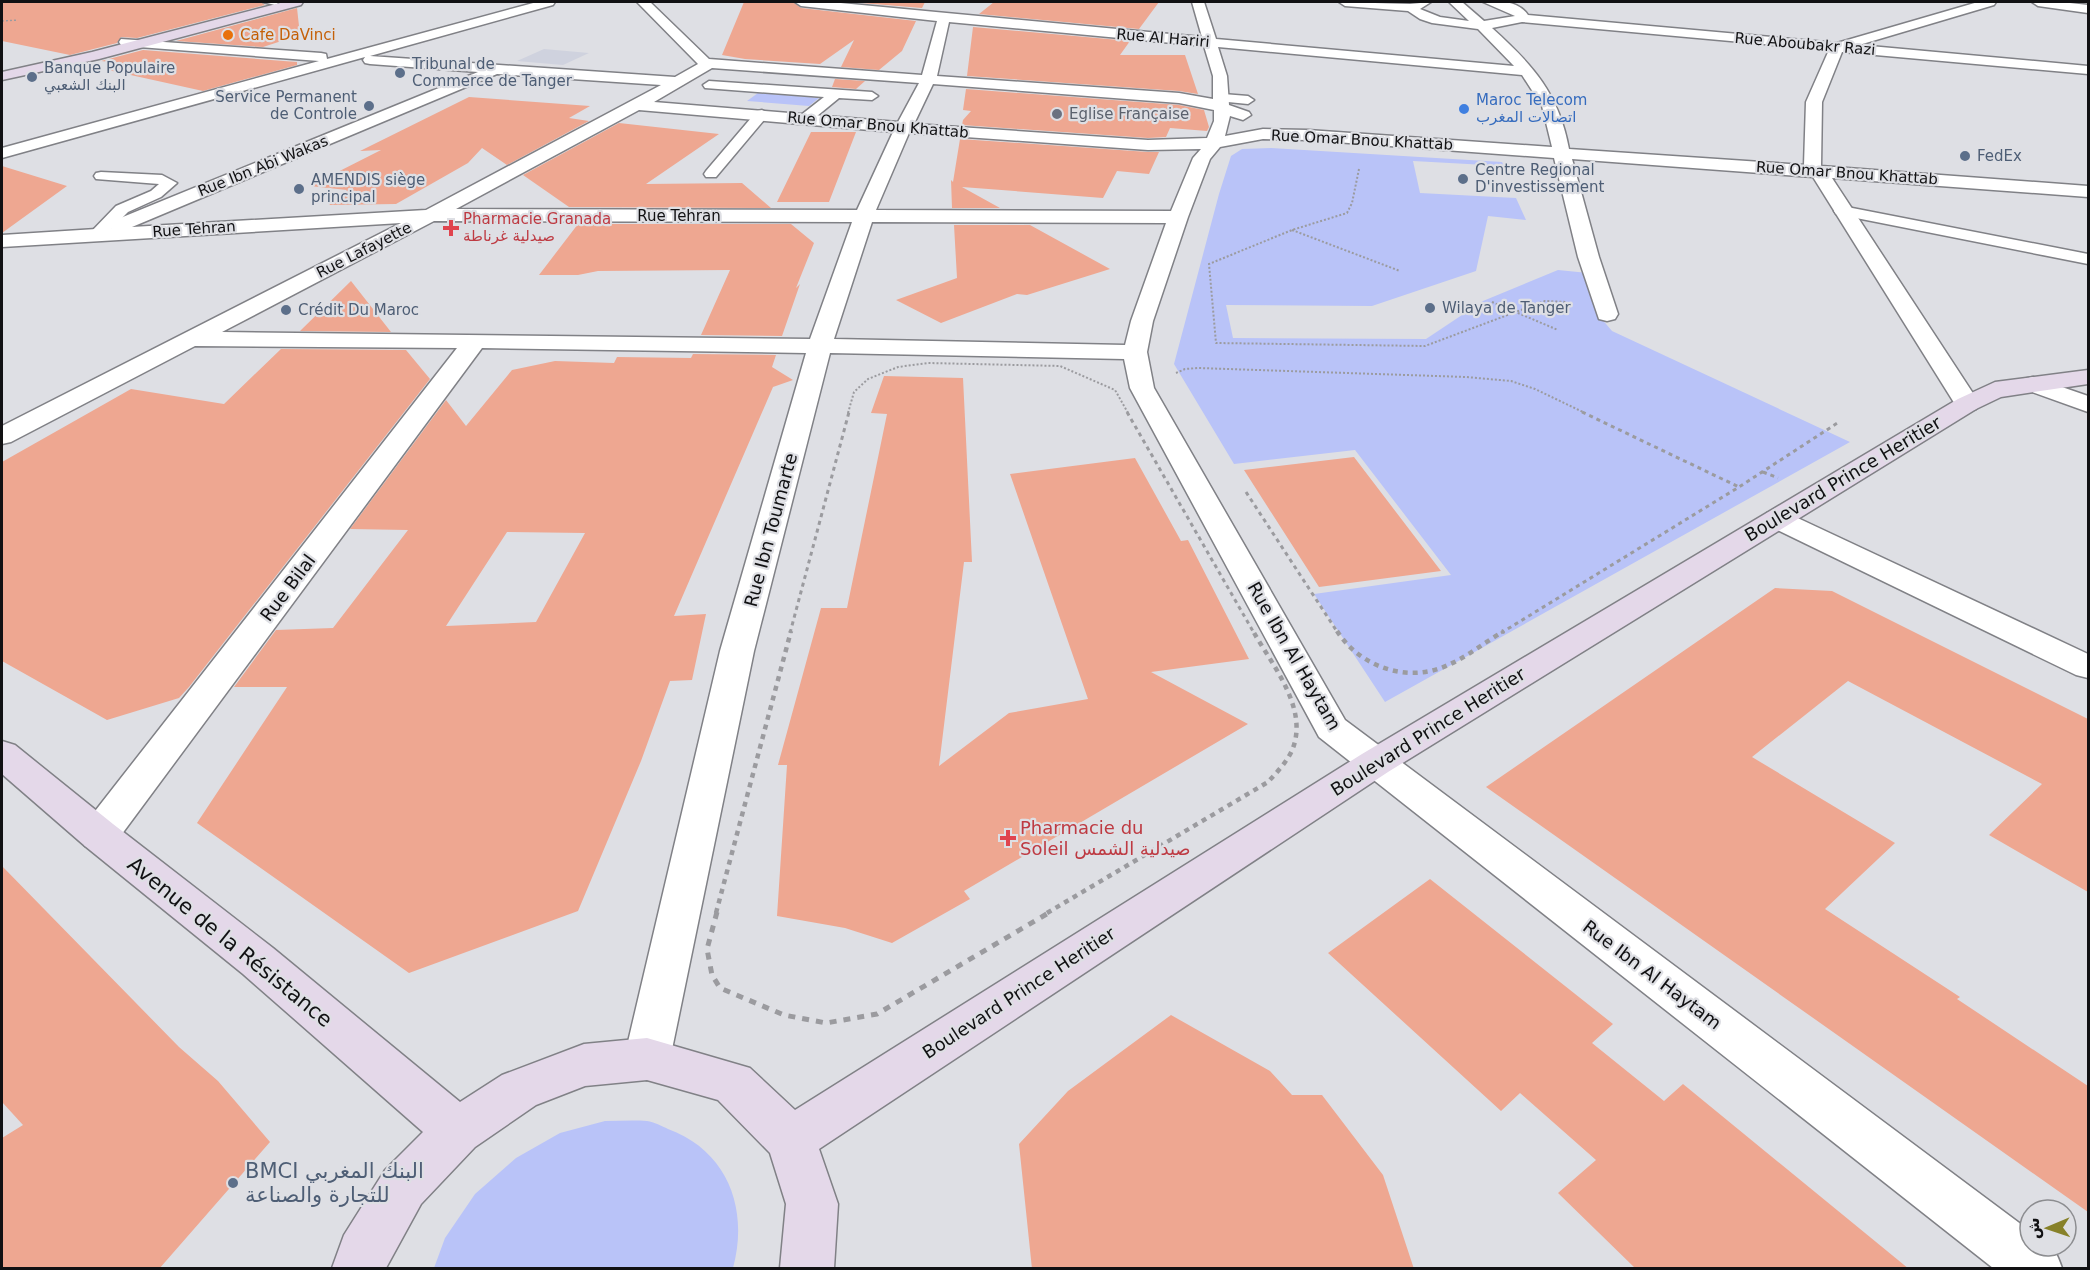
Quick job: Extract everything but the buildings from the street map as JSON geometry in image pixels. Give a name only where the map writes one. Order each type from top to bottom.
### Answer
[{"type":"street","points":[[2,71],[133,43],[276,2]]},
{"type":"street","points":[[2,76],[297,2]]},
{"type":"street","points":[[497,2],[535,6]]},
{"type":"street","points":[[2,153],[549,2]]},
{"type":"street","points":[[643,2],[705,63]]},
{"type":"street","name":"Rue Al Hariri","points":[[801,2],[941,18],[1526,71]]},
{"type":"street","name":"Rue Ibn Toumarte","points":[[647,1059],[737,651],[820,345],[864,216],[903,128],[929,78],[943,2]]},
{"type":"street","name":"Rue Ibn Al Haytam","points":[[1198,2],[1220,76],[1222,121],[1214,143],[1203,158],[1178,217],[1142,321],[1135,352],[1142,388],[1332,728],[2035,1269]]},
{"type":"street","points":[[1345,2],[1419,5]]},
{"type":"street","points":[[1455,2],[1526,71],[1549,104],[1555,119],[1585,243],[1606,309]]},
{"type":"street","points":[[1489,2],[1505,5],[1522,14],[1521,18]]},
{"type":"street","points":[[1505,5],[1525,2]]},
{"type":"street","points":[[1967,404],[1816,168],[1815,102],[1838,47],[1990,2]]},
{"type":"street","points":[[2038,2],[2088,9]]},
{"type":"street","name":"Rue Aboubakr Razi","points":[[1419,5],[1414,11],[1431,19],[1480,25],[1507,23],[1521,18],[2088,70]]},
{"type":"street","points":[[133,43],[677,82]]},
{"type":"street","name":"Rue Omar Bnou Khattab","points":[[705,63],[1179,98],[1223,103],[1252,118],[1284,123],[2088,191]]},
{"type":"street","name":"Rue Lafayette","points":[[2,436],[433,215],[705,67],[705,63]]},
{"type":"street","name":"Rue Ibn Abi Wakas","points":[[96,235],[497,69]]},
{"type":"street","name":"Rue Omar Bnou Khattab","points":[[636,105],[762,114],[903,128],[1148,145],[1214,143],[1263,134],[1561,148]]},
{"type":"street","name":"Rue Omar Bnou Khattab","points":[[1816,168],[2088,182]]},
{"type":"street","name":"Rue Tehran","points":[[2,241],[433,215],[1178,217]]},
{"type":"street","points":[[190,339],[820,345],[1135,352]]},
{"type":"street","name":"Rue Bilal","points":[[99,835],[476,341]]},
{"type":"street","name":"Boulevard Prince Heritier","points":[[791,1140],[1376,763],[1967,404],[1995,390],[2088,377]]},
{"type":"street","points":[[2033,384],[2088,404]]},
{"type":"street","points":[[1777,519],[2088,667]]},
{"type":"street","name":"Avenue de la Résistance","points":[[2,754],[99,835],[258,961],[458,1131]]},
{"type":"street","points":[[359,1269],[363,1254],[403,1187],[458,1131],[519,1090],[573,1069],[584,1065],[647,1059],[734,1083],[791,1140],[812,1204],[807,1269]]},
{"type":"lane","points":[[268,2],[276,2]]},
{"type":"lane","points":[[709,85],[872,96]]},
{"type":"lane","points":[[722,111],[755,88]]},
{"type":"lane","points":[[806,118],[837,94]]},
{"type":"lane","points":[[1223,103],[1248,100]]},
{"type":"lane","points":[[711,174],[762,114]]},
{"type":"lane","points":[[96,235],[122,209],[156,194],[170,183],[162,179],[101,176]]},
{"type":"lane","points":[[1842,211],[2088,259]]},
{"type":"path","points":[[2,21],[18,20]]},
{"type":"path","points":[[1368,139],[1352,203],[1347,213],[1292,230],[1209,264],[1216,343],[1425,346],[1545,301],[1606,309]]},
{"type":"path","points":[[1292,230],[1400,272]]},
{"type":"path","points":[[1492,302],[1558,330]]},
{"type":"path","points":[[914,364],[1045,365],[1060,366],[1075,371],[1115,390],[1294,703],[1298,731],[1289,758],[1268,782],[877,1014],[845,1022],[813,1023],[783,1015],[721,988],[710,970],[707,949],[851,404],[858,385],[867,379],[914,364]]},
{"type":"path","points":[[1173,378],[1177,372],[1198,368],[1466,377],[1511,381],[1535,389],[1739,487]]},
{"type":"path","points":[[1240,483],[1342,640],[1356,656],[1374,666],[1401,672],[1425,673],[1447,666],[1739,487],[1839,422]]},
{"type":"shaded area","points":[[544,49],[589,53],[563,65],[517,61]]},
{"type":"shaded area","points":[[758,93],[819,98],[809,106],[747,101]]},
{"type":"shaded area","points":[[1271,148],[1502,162],[1504,166],[1413,161],[1420,193],[1516,198],[1526,220],[1488,216],[1476,271],[1372,306],[1226,305],[1233,338],[1426,339],[1483,301],[1558,270],[1588,273],[1595,311],[1612,331],[1850,442],[1385,702],[1314,594],[1451,575],[1355,450],[1234,464],[1174,364],[1231,156],[1242,149]]},
{"type":"shaded area","points":[[605,1121],[647,1121],[658,1124],[689,1139],[706,1152],[719,1167],[729,1185],[735,1204],[738,1224],[733,1268],[434,1268],[445,1238],[475,1194],[516,1158],[560,1133]]},
{"type":"place","name":"Cafe DaVinci","points":[[228,35]]},
{"type":"place","name":"Tribunal de Commerce de Tanger","points":[[400,73]]},
{"type":"place","name":"Banque Populaire البنك الشعبي","points":[[32,77]]},
{"type":"place","name":"Service Permanent de Controle","points":[[369,106]]},
{"type":"place","name":"Maroc Telecom اتصالات المغرب","points":[[1464,109]]},
{"type":"place","name":"Eglise Française","points":[[1057,114]]},
{"type":"place","name":"FedEx","points":[[1965,156]]},
{"type":"place","name":"Centre Regional D'investissement","points":[[1463,179]]},
{"type":"place","name":"AMENDIS siège principal","points":[[299,189]]},
{"type":"place","name":"Pharmacie Granada صيدلية غرناطة","points":[[451,228]]},
{"type":"place","name":"Wilaya de Tanger","points":[[1430,308]]},
{"type":"place","name":"Crédit Du Maroc","points":[[286,310]]},
{"type":"place","name":"Pharmacie du Soleil صيدلية الشمس","points":[[1008,838]]},
{"type":"place","name":"BMCI البنك المغربي للتجارة والصناعة","points":[[233,1183]]}]
